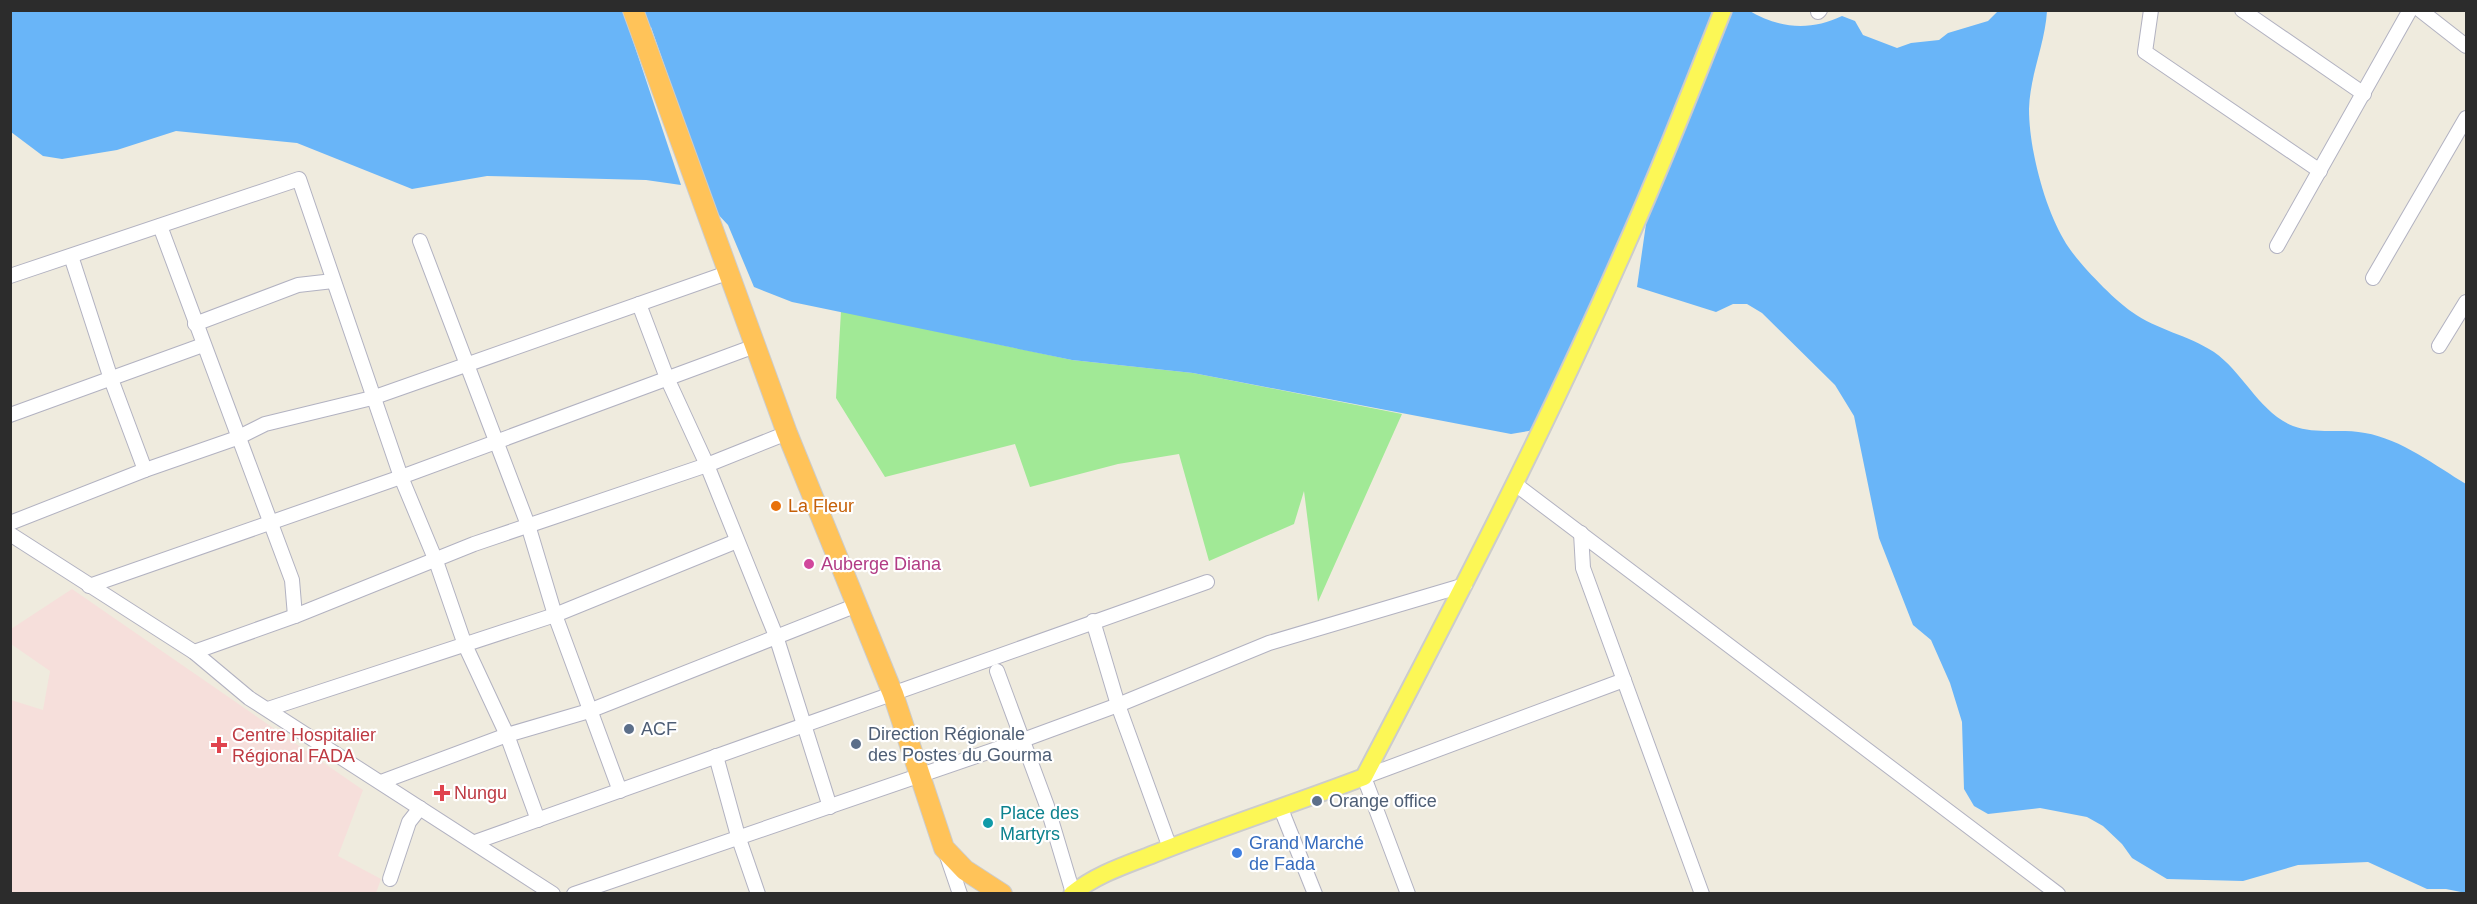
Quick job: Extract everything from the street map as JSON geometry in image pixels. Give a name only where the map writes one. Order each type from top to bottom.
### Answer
[{"type":"highway","points":[[633,10],[787,433],[893,694],[944,848],[965,870],[1002,894]]},
{"type":"main road","points":[[1072,893],[1097,877],[1170,848],[1364,777],[1465,585],[1515,484],[1625,247],[1723,10]]},
{"type":"street","points":[[2151,10],[2145,52],[2320,171]]},
{"type":"street","points":[[2242,10],[2364,94]]},
{"type":"street","points":[[2277,246],[2410,10]]},
{"type":"street","points":[[2420,10],[2466,46]]},
{"type":"street","points":[[2373,278],[2466,118]]},
{"type":"street","points":[[10,276],[299,179],[372,398],[401,477],[436,561],[465,645],[507,735],[538,820]]},
{"type":"street","points":[[160,226],[237,438],[292,580],[295,616]]},
{"type":"street","points":[[420,241],[465,365],[528,525],[555,615],[620,791]]},
{"type":"street","points":[[71,256],[111,378],[145,470]]},
{"type":"street","points":[[10,523],[145,470],[237,438],[265,424],[372,398],[727,273]]},
{"type":"street","points":[[195,324],[298,285],[333,281]]},
{"type":"street","points":[[2439,346],[2466,302]]},
{"type":"street","points":[[639,304],[667,378],[707,465],[776,636],[830,807]]},
{"type":"street","points":[[10,415],[203,345]]},
{"type":"street","points":[[89,586],[401,477],[755,346]]},
{"type":"street","points":[[194,652],[295,616],[528,525],[707,465],[787,433]]},
{"type":"street","points":[[1515,484],[2058,894]]},
{"type":"street","points":[[1581,533],[1583,568],[1702,894]]},
{"type":"street","points":[[10,534],[194,652],[249,698],[553,894]]},
{"type":"street","points":[[267,709],[555,615],[737,541]]},
{"type":"street","points":[[475,842],[804,723],[893,694],[1207,582]]},
{"type":"street","points":[[574,894],[1023,740],[1118,705],[1269,643],[1465,585]]},
{"type":"street","points":[[381,782],[507,735],[589,711],[857,605]]},
{"type":"street","points":[[1093,621],[1118,705],[1170,848]]},
{"type":"street","points":[[997,671],[1047,806],[1072,893]]},
{"type":"street","points":[[1408,894],[1364,777],[1624,680]]},
{"type":"street","points":[[716,756],[738,837],[758,894]]},
{"type":"street","points":[[390,879],[409,822],[420,808]]},
{"type":"street","points":[[1281,809],[1315,894]]},
{"type":"street","points":[[944,848],[960,894]]},
{"type":"shaded area","points":[[72,589],[363,790],[338,856],[381,879],[376,893],[11,893],[11,700],[43,710],[50,671],[11,644],[11,629]]},
{"type":"green space","points":[[841,311],[1072,360],[1193,373],[1402,414],[1318,602],[1304,491],[1294,524],[1209,561],[1179,454],[1118,464],[1030,487],[1015,444],[885,477],[836,398]]},
{"type":"water","points":[[1748,10],[1771,21],[1795,26],[1819,24],[1842,16],[1855,21],[1863,35],[1897,48],[1911,43],[1939,40],[1948,33],[1988,21],[1998,11],[2047,11],[2030,96],[2032,141],[2039,176],[2050,211],[2064,240],[2085,268],[2132,312],[2214,352],[2281,420],[2302,429],[2356,432],[2378,436],[2418,454],[2466,484],[2466,893],[2446,889],[2427,889],[2368,862],[2298,865],[2243,881],[2167,879],[2132,858],[2122,844],[2103,826],[2087,817],[2040,808],[1988,814],[1974,806],[1964,789],[1962,722],[1950,683],[1931,640],[1913,625],[1879,538],[1854,416],[1835,385],[1762,313],[1747,304],[1733,304],[1716,312],[1637,287],[1651,189],[1540,429],[1511,434],[1193,373],[1072,360],[792,302],[754,287],[728,225],[715,211],[651,27],[630,32],[681,185],[646,180],[487,176],[412,189],[297,143],[176,131],[117,150],[62,159],[43,156],[11,132],[11,11]]},
{"type":"place","name":"La Fleur","points":[[776,506]]},
{"type":"place","name":"Auberge Diana","points":[[809,564]]},
{"type":"place","name":"ACF","points":[[629,729]]},
{"type":"place","name":"Direction Régionale des Postes du Gourma","points":[[856,744]]},
{"type":"place","name":"Centre Hospitalier Régional FADA","points":[[219,745]]},
{"type":"place","name":"Nungu","points":[[442,793]]},
{"type":"place","name":"Orange office","points":[[1317,801]]},
{"type":"place","name":"Place des Martyrs","points":[[988,823]]},
{"type":"place","name":"Grand Marché de Fada","points":[[1237,853]]}]
